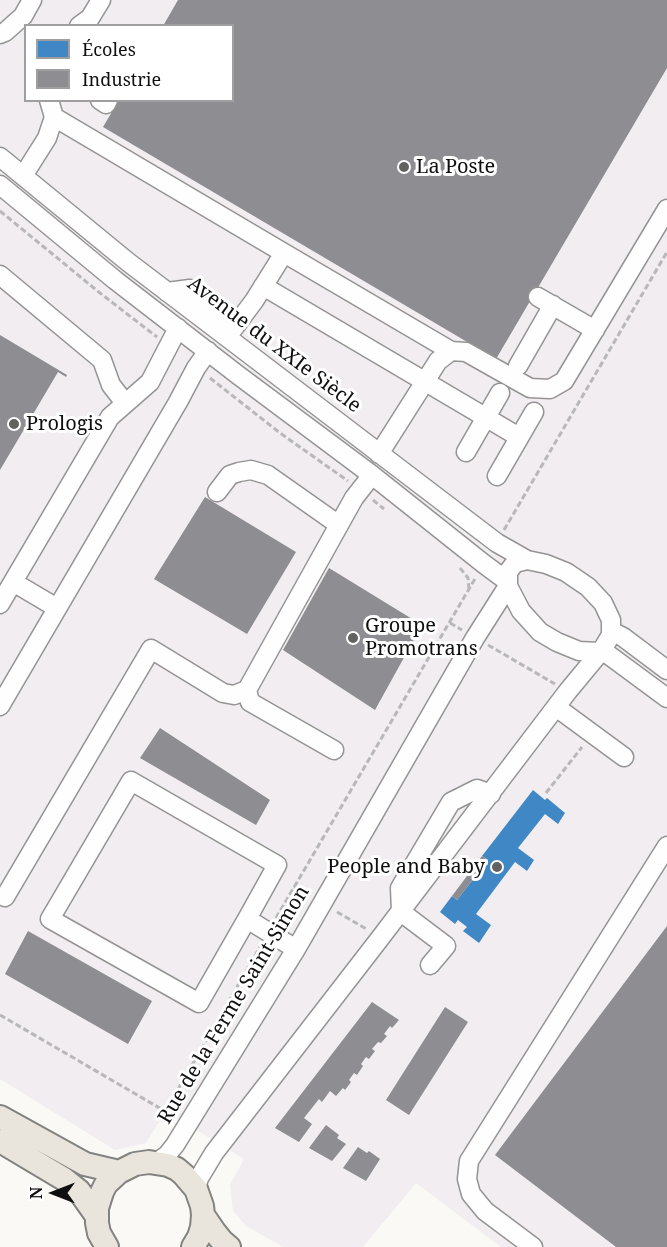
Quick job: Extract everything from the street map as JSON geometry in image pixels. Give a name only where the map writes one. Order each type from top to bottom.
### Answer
[{"type":"main road","points":[[0,1117],[85,1164],[119,1172]]},
{"type":"main road","points":[[0,1141],[71,1185],[86,1199],[101,1235]]},
{"type":"main road","points":[[101,1235],[102,1192],[106,1184],[119,1172],[135,1164],[157,1162],[177,1169],[196,1189],[203,1215],[199,1237],[193,1247]]},
{"type":"main road","points":[[203,1215],[214,1231],[230,1247]]},
{"type":"street","points":[[0,34],[23,16],[32,0]]},
{"type":"street","points":[[91,23],[101,0]]},
{"type":"street","points":[[23,176],[47,138],[51,109],[284,253],[451,351],[466,352],[530,388],[550,389],[564,381],[667,208]]},
{"type":"street","name":"Avenue du XXIe Siècle","points":[[0,157],[167,292],[232,330],[379,454],[497,543],[527,560],[566,572],[588,587],[603,603],[611,620],[611,631]]},
{"type":"street","points":[[0,185],[114,280],[372,475],[484,564],[508,584],[521,611],[540,632],[579,651],[601,651],[667,698]]},
{"type":"street","points":[[232,330],[284,253]]},
{"type":"street","points":[[0,274],[102,360],[111,385],[125,403]]},
{"type":"street","points":[[263,286],[519,437]]},
{"type":"street","points":[[518,366],[545,301],[595,330]]},
{"type":"street","points":[[0,604],[110,417],[150,382],[178,328]]},
{"type":"street","points":[[0,706],[207,351]]},
{"type":"street","points":[[379,454],[438,361],[451,351]]},
{"type":"street","points":[[466,452],[500,393]]},
{"type":"street","points":[[497,476],[534,412]]},
{"type":"street","points":[[217,492],[230,476],[251,470],[268,475],[339,525]]},
{"type":"street","points":[[5,897],[151,649],[223,693],[234,695],[247,690],[354,498],[372,475]]},
{"type":"street","name":"Rue de la Ferme Saint-Simon","points":[[157,1162],[167,1155],[296,949],[508,584],[508,572],[515,564],[527,560]]},
{"type":"street","points":[[13,582],[57,608]]},
{"type":"street","points":[[196,1189],[204,1168],[214,1153],[601,651],[611,636],[611,631],[667,669]]},
{"type":"street","points":[[247,690],[250,702],[334,750]]},
{"type":"street","points":[[556,707],[624,757]]},
{"type":"street","points":[[131,781],[278,865],[248,919],[199,1003],[50,919],[131,781]]},
{"type":"street","points":[[401,912],[400,888],[451,802],[477,789],[491,794]]},
{"type":"street","points":[[533,1247],[485,1211],[471,1194],[467,1179],[469,1161],[667,846]]},
{"type":"street","points":[[401,912],[446,946],[430,965]]},
{"type":"street","points":[[248,919],[296,949]]},
{"type":"path","points":[[0,211],[99,293],[169,347]]},
{"type":"path","points":[[497,543],[667,252]]},
{"type":"path","points":[[196,368],[387,511]]},
{"type":"path","points":[[165,1112],[484,564]]},
{"type":"path","points":[[459,567],[468,578],[469,591]]},
{"type":"path","points":[[450,623],[568,691]]},
{"type":"path","points":[[546,793],[592,734]]},
{"type":"path","points":[[0,1015],[187,1124]]},
{"type":"shaded area","points":[[0,0],[667,0],[667,1247],[501,1247],[416,1183],[363,1247],[283,1247],[246,1226],[233,1211],[230,1185],[244,1159],[187,1124],[165,1112],[146,1143],[115,1150],[0,1079]]},
{"type":"building: Écoles","name":"People and Baby","points":[[533,790],[565,813],[558,824],[545,814],[518,848],[534,860],[527,871],[515,862],[476,914],[491,925],[479,943],[463,931],[467,927],[458,920],[455,924],[440,912],[452,896],[457,900],[488,860],[482,856]]},
{"type":"building: Industrie","name":"La Poste","points":[[178,0],[667,0],[667,68],[496,359],[103,127],[118,102],[234,102],[234,24],[164,24]]},
{"type":"building: Industrie","name":"Prologis","points":[[0,335],[67,375],[66,377],[58,372],[0,470]]},
{"type":"building: Industrie","points":[[205,497],[296,552],[247,634],[154,579]]},
{"type":"building: Industrie","name":"Groupe Promotrans","points":[[329,568],[422,625],[375,710],[283,650]]},
{"type":"building: Industrie","points":[[160,728],[270,800],[256,825],[140,758]]},
{"type":"building: Industrie","points":[[482,856],[488,860],[457,900],[452,896]]},
{"type":"building: Industrie","points":[[667,926],[667,1247],[616,1247],[495,1155]]},
{"type":"building: Industrie","points":[[28,931],[152,1001],[128,1044],[5,974]]},
{"type":"building: Industrie","points":[[372,1002],[399,1020],[392,1028],[390,1026],[384,1034],[387,1036],[381,1043],[378,1042],[372,1049],[375,1051],[369,1059],[366,1057],[357,1075],[354,1073],[345,1090],[343,1088],[336,1096],[330,1091],[322,1102],[319,1099],[304,1118],[312,1124],[299,1142],[275,1128]]},
{"type":"building: Industrie","points":[[445,1007],[468,1022],[409,1115],[386,1100]]},
{"type":"building: Industrie","points":[[326,1125],[339,1135],[337,1138],[346,1144],[332,1161],[309,1148]]},
{"type":"building: Industrie","points":[[358,1147],[380,1159],[366,1181],[343,1168]]},
{"type":"place","name":"La Poste","points":[[404,167]]},
{"type":"place","name":"Prologis","points":[[14,424]]},
{"type":"place","name":"Groupe Promotrans","points":[[353,638]]},
{"type":"place","name":"People and Baby","points":[[497,867]]}]
